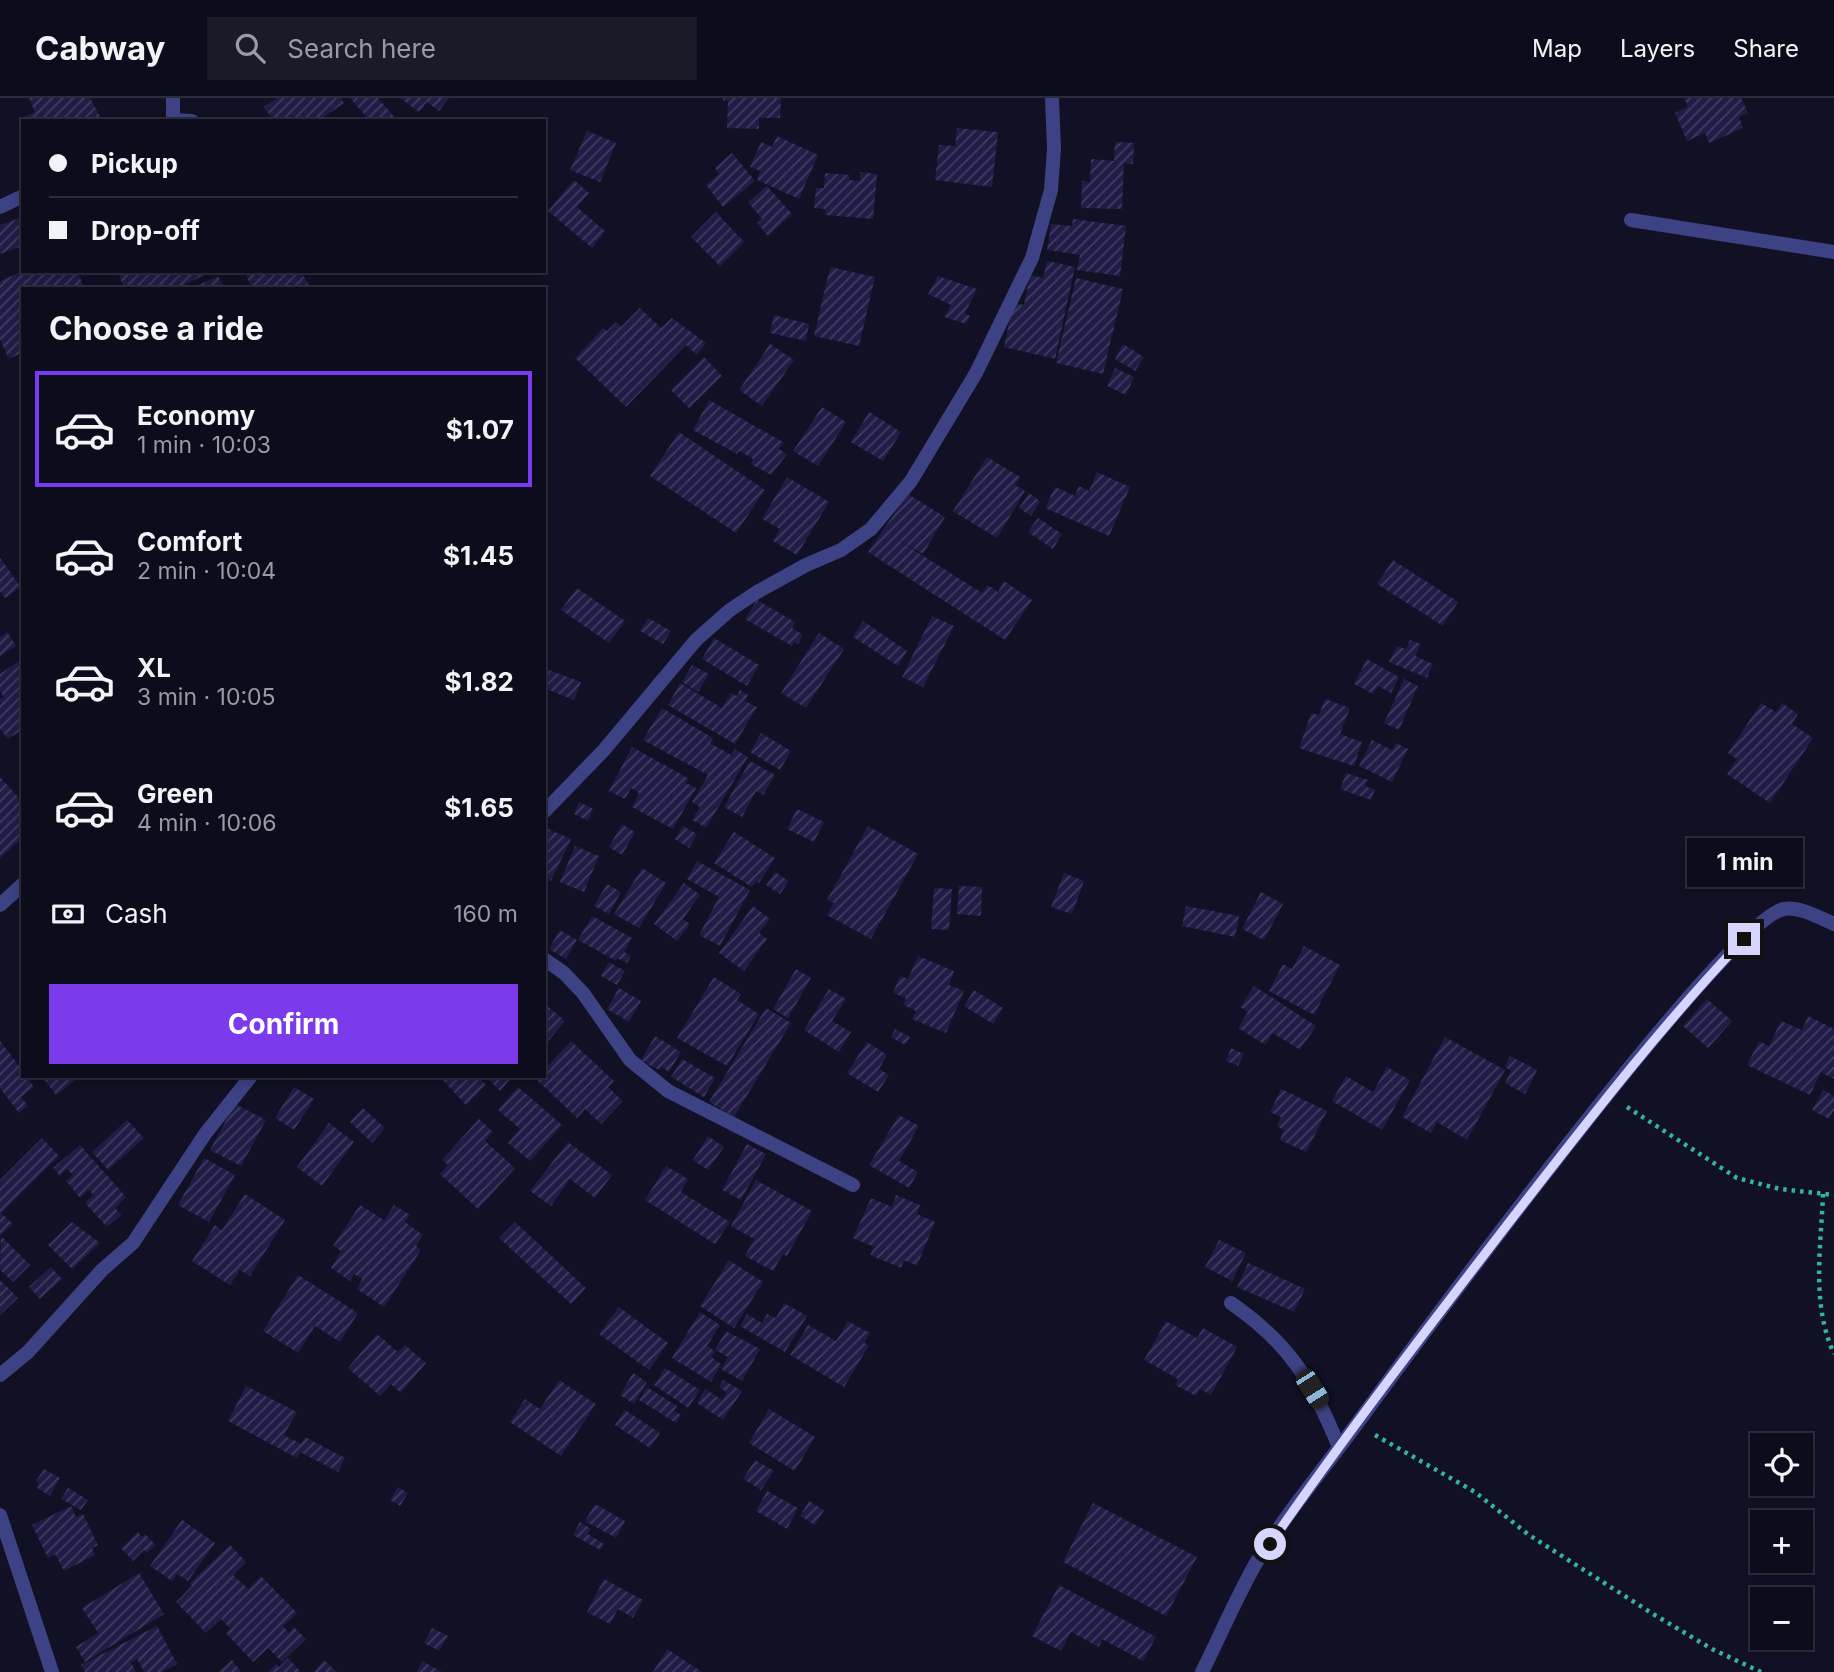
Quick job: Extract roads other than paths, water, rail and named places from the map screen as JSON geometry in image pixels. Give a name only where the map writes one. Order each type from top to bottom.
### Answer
[{"type":"street","points":[[173,98],[173,119]]},
{"type":"street","points":[[546,811],[604,750],[705,632],[730,610],[757,592],[806,565],[841,550],[871,529],[911,481],[976,373],[1032,258],[1051,190],[1054,149],[1052,98]]},
{"type":"street","points":[[0,207],[21,197]]},
{"type":"street","points":[[1631,220],[1834,252]]},
{"type":"street","points":[[0,905],[21,886]]},
{"type":"street","points":[[1202,1672],[1256,1563],[1422,1332],[1608,1095],[1697,988],[1760,922],[1784,909],[1811,914],[1834,924]]},
{"type":"street","points":[[546,960],[564,973],[583,993],[630,1060],[668,1091],[853,1185]]},
{"type":"street","points":[[0,1375],[28,1352],[102,1270],[133,1242],[205,1134],[249,1078]]},
{"type":"street","points":[[1230,1303],[1265,1326],[1291,1355],[1322,1406],[1339,1447]]},
{"type":"street","points":[[0,1515],[52,1672]]}]
